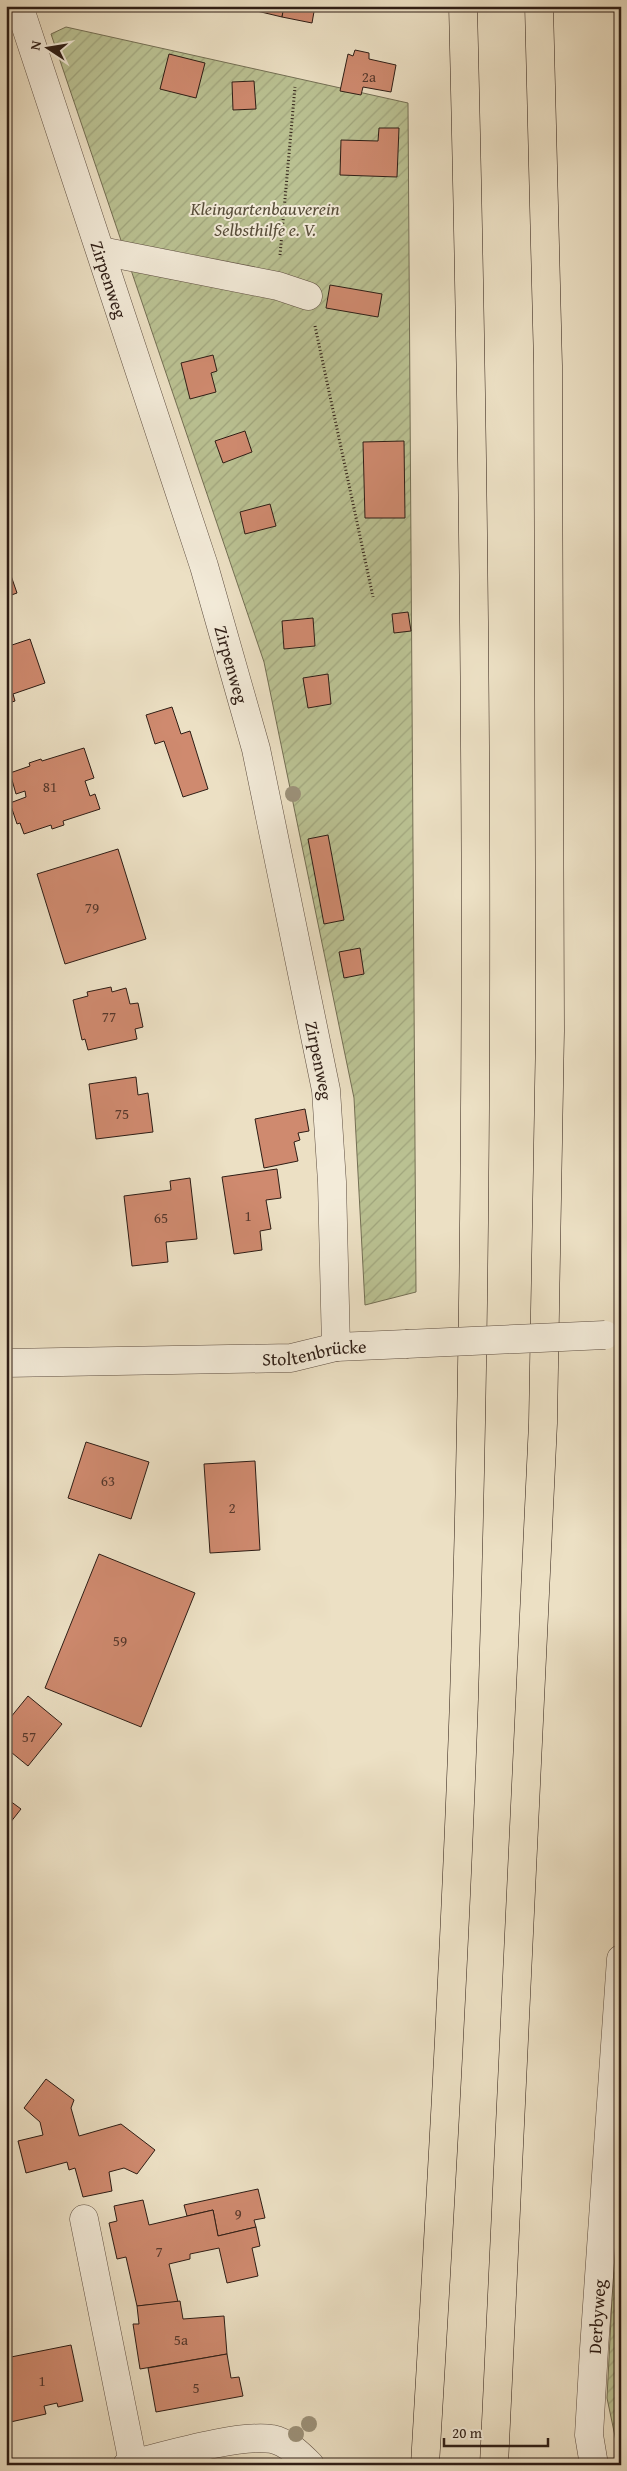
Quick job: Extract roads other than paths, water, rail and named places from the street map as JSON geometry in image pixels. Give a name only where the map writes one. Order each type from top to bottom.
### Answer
[{"type":"highway","points":[[425,2465],[441,2200],[463,1711],[470,1417],[476,1016],[472,380],[463,6]]},
{"type":"highway","points":[[494,2465],[543,1413],[550,932],[548,365],[539,6]]},
{"type":"street","name":"Zirpenweg","points":[[19,6],[204,566],[256,749],[326,1090],[332,1182],[336,1348]]},
{"type":"street","points":[[101,251],[278,286],[308,296]]},
{"type":"street","name":"Stoltenbrücke","points":[[6,1363],[291,1358],[336,1348],[613,1334]]},
{"type":"street","name":"Derbyweg","points":[[594,2465],[589,2435],[621,1960]]},
{"type":"street","points":[[84,2220],[130,2464],[250,2439],[273,2440],[295,2450],[310,2465]]},
{"type":"park label","name":"Kleingartenbauverein Selbsthilfe e. V.","points":[[265,218]]}]
